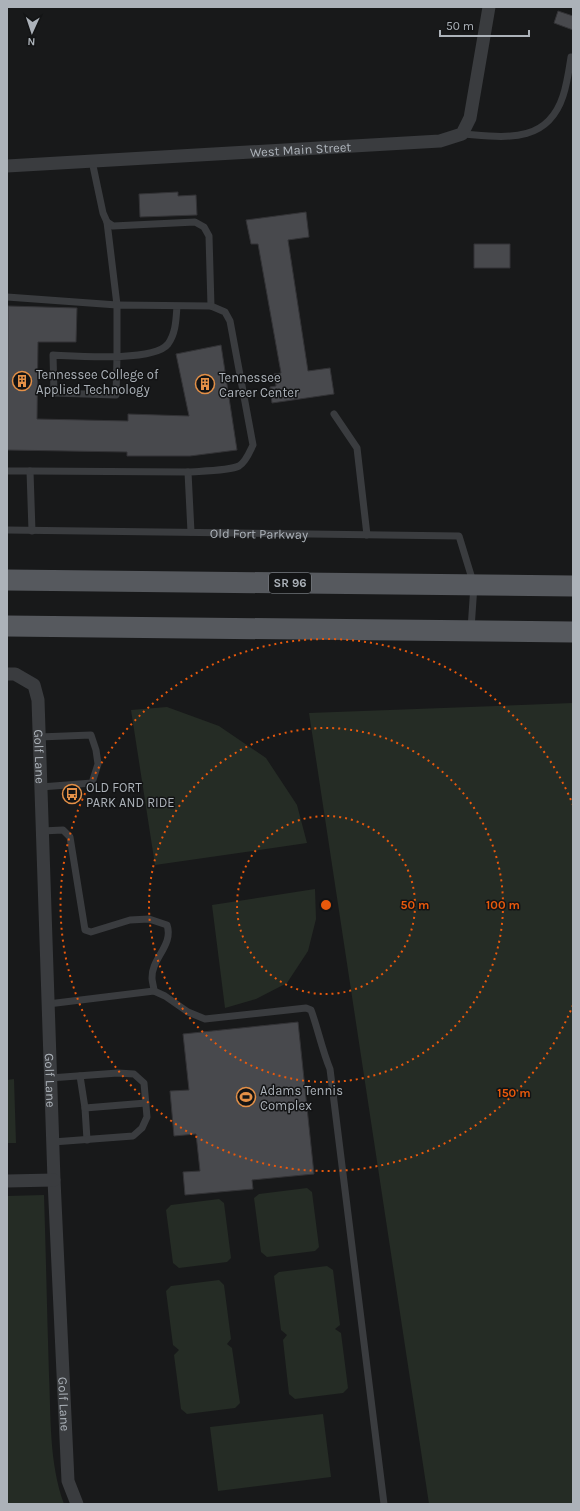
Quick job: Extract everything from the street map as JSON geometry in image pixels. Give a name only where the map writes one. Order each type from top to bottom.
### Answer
[{"type":"main road","name":"SR 96","points":[[7,580],[573,586]]},
{"type":"main road","points":[[7,626],[573,632]]},
{"type":"street","points":[[462,134],[470,118],[489,7]]},
{"type":"street","name":"West Main Street","points":[[7,166],[440,141],[462,134]]},
{"type":"street","name":"Golf Lane","points":[[7,674],[15,674],[34,685],[38,700],[52,1142],[68,1481],[77,1504]]},
{"type":"street","points":[[7,1181],[54,1180]]},
{"type":"lane","points":[[462,134],[508,137],[534,132],[549,122],[557,111],[563,96],[571,57]]},
{"type":"lane","points":[[92,161],[103,213],[107,222],[117,305],[117,357],[116,395],[54,393],[53,355],[117,357],[153,353],[167,345],[174,332],[177,306]]},
{"type":"lane","points":[[107,222],[113,226],[195,222],[204,227],[209,236],[211,306]]},
{"type":"lane","points":[[7,297],[117,305],[211,306],[225,312],[230,321],[253,444],[248,456],[240,465],[231,468],[188,472],[7,470]]},
{"type":"lane","points":[[334,414],[357,448],[367,535]]},
{"type":"lane","points":[[30,471],[32,531]]},
{"type":"lane","points":[[188,472],[191,532]]},
{"type":"lane","name":"Old Fort Parkway","points":[[7,530],[459,536],[474,585],[471,631]]},
{"type":"lane","points":[[39,737],[92,735],[98,764],[92,783],[41,787]]},
{"type":"lane","points":[[42,831],[63,830],[70,837],[85,930],[91,932],[130,920],[149,919],[167,925],[169,930],[168,941],[160,955],[152,977],[154,990]]},
{"type":"lane","points":[[48,1004],[154,990],[188,1012],[205,1019],[306,1008],[311,1010],[330,1069],[384,1504]]},
{"type":"lane","points":[[50,1078],[118,1073],[134,1074],[144,1083],[147,1117],[142,1128],[133,1136],[52,1142]]},
{"type":"lane","points":[[80,1076],[85,1108],[87,1140]]},
{"type":"lane","points":[[85,1108],[146,1103]]},
{"type":"shaded area","points":[[573,703],[573,1504],[429,1504],[309,713]]},
{"type":"shaded area","points":[[167,707],[219,726],[266,758],[297,805],[307,843],[155,865],[131,710]]},
{"type":"shaded area","points":[[315,889],[316,919],[308,951],[287,983],[256,999],[225,1008],[212,905]]},
{"type":"shaded area","points":[[14,1079],[16,1143],[7,1143],[7,1080]]},
{"type":"shaded area","points":[[307,1188],[312,1192],[319,1247],[315,1251],[267,1257],[261,1252],[254,1198],[259,1194]]},
{"type":"shaded area","points":[[44,1195],[48,1352],[53,1457],[59,1488],[64,1504],[7,1504],[7,1196]]},
{"type":"shaded area","points":[[219,1199],[224,1203],[231,1258],[227,1262],[179,1268],[173,1263],[166,1210],[171,1205]]},
{"type":"shaded area","points":[[327,1266],[333,1270],[340,1325],[335,1329],[341,1333],[348,1388],[343,1393],[295,1399],[289,1394],[283,1340],[287,1335],[281,1330],[274,1276],[279,1272]]},
{"type":"shaded area","points":[[219,1280],[224,1285],[231,1339],[227,1344],[232,1348],[240,1403],[235,1408],[187,1414],[181,1409],[174,1355],[179,1350],[173,1345],[166,1291],[171,1286]]},
{"type":"shaded area","points":[[323,1414],[331,1477],[218,1491],[210,1427]]},
{"type":"building","points":[[558,11],[573,16],[573,30],[554,23]]},
{"type":"building","points":[[178,192],[178,196],[196,195],[197,215],[140,217],[139,194]]},
{"type":"building","points":[[306,212],[309,237],[288,240],[308,371],[330,368],[334,394],[272,403],[270,387],[276,386],[274,374],[281,373],[258,244],[251,244],[246,220]]},
{"type":"building","points":[[474,244],[510,244],[510,268],[474,268]]},
{"type":"building","points":[[8,306],[77,308],[76,342],[38,342],[37,419],[128,421],[128,414],[189,416],[176,354],[221,345],[237,450],[190,456],[127,456],[127,452],[7,450]]},
{"type":"building","points":[[298,1022],[314,1174],[252,1180],[253,1189],[185,1195],[183,1172],[200,1171],[196,1134],[174,1136],[170,1091],[189,1090],[183,1034]]},
{"type":"place","name":"Tennessee College of Applied Technology","points":[[22,381]]},
{"type":"place","name":"Tennessee Career Center","points":[[205,384]]},
{"type":"place","name":"OLD FORT PARK AND RIDE","points":[[72,794]]},
{"type":"place","name":"Adams Tennis Complex","points":[[246,1097]]}]
